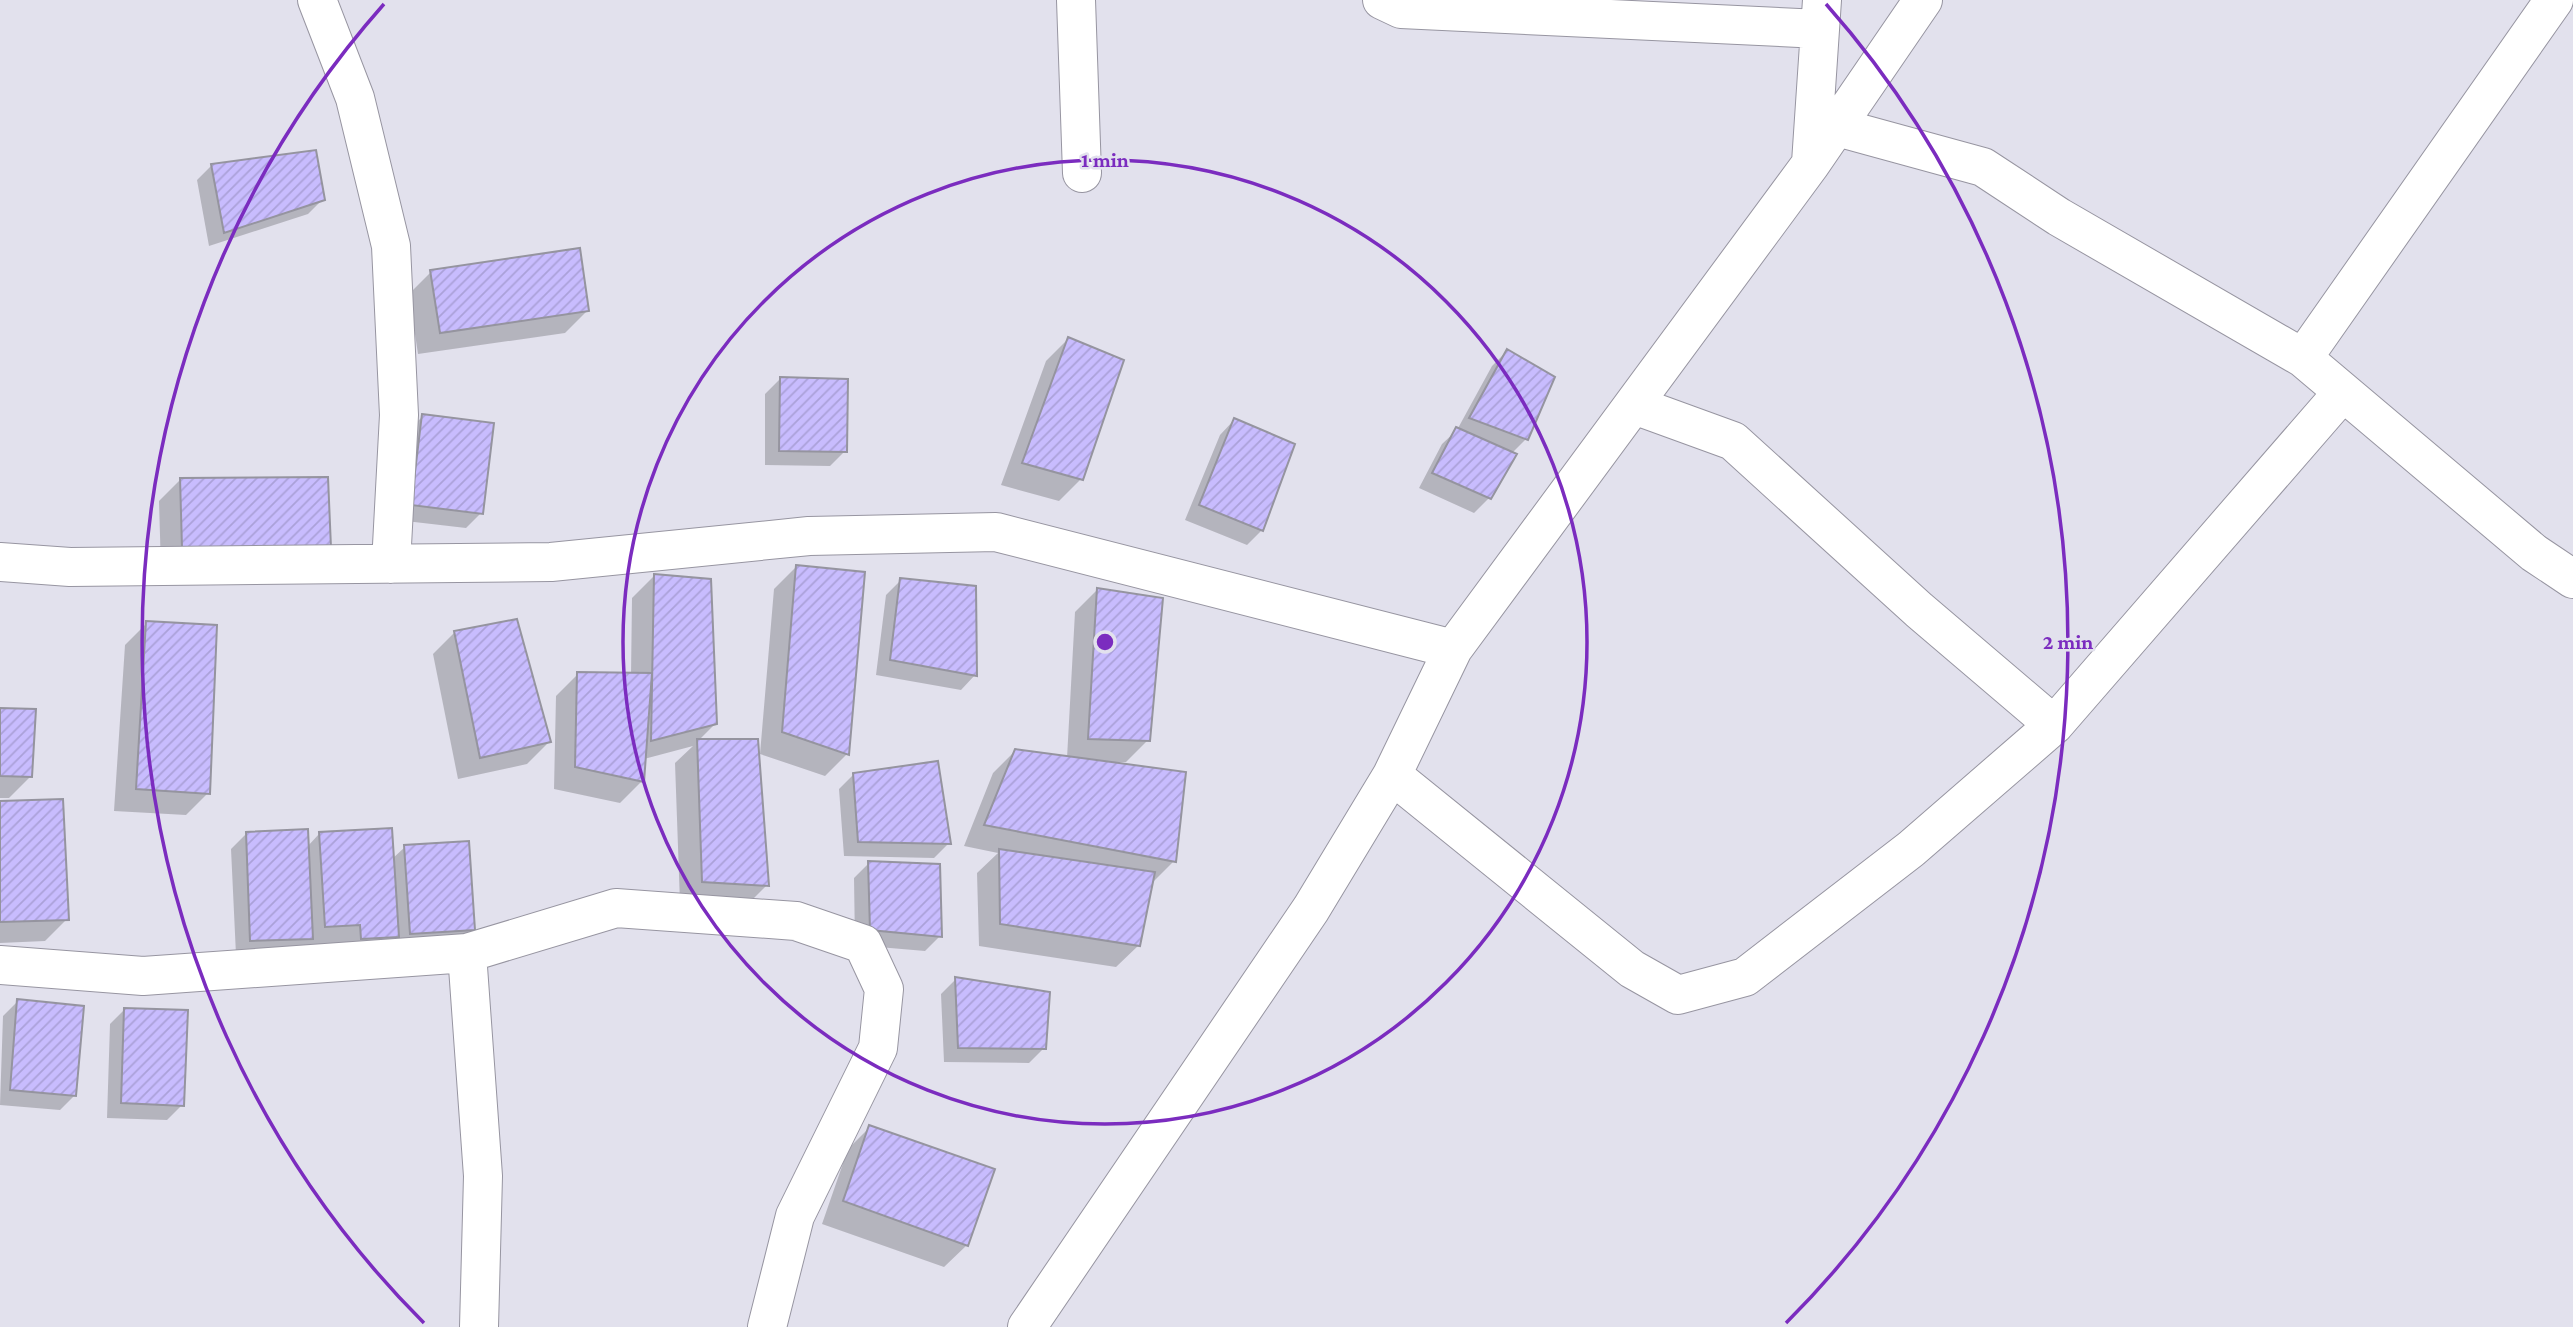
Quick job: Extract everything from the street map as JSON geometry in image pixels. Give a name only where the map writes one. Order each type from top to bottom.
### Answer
[{"type":"street","points":[[1076,0],[1082,173]]},
{"type":"street","points":[[1382,0],[1401,9],[1821,14],[1810,165]]},
{"type":"street","points":[[1027,1327],[1311,909],[1392,775],[1453,649],[1810,165],[1923,0]]},
{"type":"street","points":[[2303,358],[2554,0]]},
{"type":"street","points":[[321,1],[355,98],[391,246],[399,415],[391,564]]},
{"type":"street","points":[[1837,127],[1983,167],[2059,217],[2303,358],[2534,553],[2573,579]]},
{"type":"street","points":[[1392,775],[1632,969],[1678,995],[1745,977],[1911,849],[2054,725],[2343,392]]},
{"type":"street","points":[[1634,405],[1732,442],[1919,610],[2054,725]]},
{"type":"street","points":[[0,562],[70,567],[551,562],[809,536],[996,532],[1453,649]]},
{"type":"street","points":[[0,965],[143,976],[467,953],[616,908],[796,921],[863,944],[884,989],[878,1048],[795,1216],[767,1327]]},
{"type":"street","points":[[467,953],[483,1176],[479,1327]]},
{"type":"building","points":[[316,150],[325,200],[224,233],[211,164]]},
{"type":"building","points":[[580,248],[589,311],[440,333],[430,270]]},
{"type":"building","points":[[1068,337],[1124,360],[1083,480],[1022,463]]},
{"type":"building","points":[[1507,349],[1555,377],[1528,440],[1469,418]]},
{"type":"building","points":[[780,377],[848,379],[847,452],[779,451]]},
{"type":"building","points":[[422,414],[494,423],[483,514],[411,505]]},
{"type":"building","points":[[1234,418],[1295,444],[1263,531],[1199,505]]},
{"type":"building","points":[[1456,427],[1517,454],[1491,499],[1432,473]]},
{"type":"building","points":[[328,477],[331,548],[182,548],[180,478]]},
{"type":"building","points":[[796,565],[865,572],[849,755],[782,732]]},
{"type":"building","points":[[654,574],[711,579],[717,724],[651,741]]},
{"type":"building","points":[[900,578],[976,586],[977,676],[890,660]]},
{"type":"building","points":[[1097,588],[1163,598],[1150,741],[1088,739]]},
{"type":"building","points":[[517,619],[551,742],[480,758],[454,631]]},
{"type":"building","points":[[146,621],[217,625],[210,794],[136,789]]},
{"type":"building","points":[[577,672],[652,673],[644,782],[575,767]]},
{"type":"building","points":[[0,708],[36,709],[32,777],[0,776]]},
{"type":"building","points":[[697,739],[758,739],[769,886],[702,882]]},
{"type":"building","points":[[1015,749],[1186,772],[1176,862],[984,825]]},
{"type":"building","points":[[938,761],[951,844],[858,842],[853,773]]},
{"type":"building","points":[[63,799],[69,920],[0,922],[0,801]]},
{"type":"building","points":[[392,828],[399,937],[361,939],[360,925],[325,927],[319,832]]},
{"type":"building","points":[[308,829],[313,939],[250,941],[246,832]]},
{"type":"building","points":[[469,841],[475,930],[410,934],[404,845]]},
{"type":"building","points":[[999,849],[1155,872],[1140,946],[1000,924]]},
{"type":"building","points":[[868,861],[940,864],[942,937],[870,930]]},
{"type":"building","points":[[955,977],[1050,992],[1046,1049],[958,1048]]},
{"type":"building","points":[[17,999],[84,1006],[76,1096],[10,1090]]},
{"type":"building","points":[[124,1008],[188,1010],[184,1106],[121,1103]]},
{"type":"building","points":[[869,1125],[995,1169],[968,1246],[843,1201]]}]
